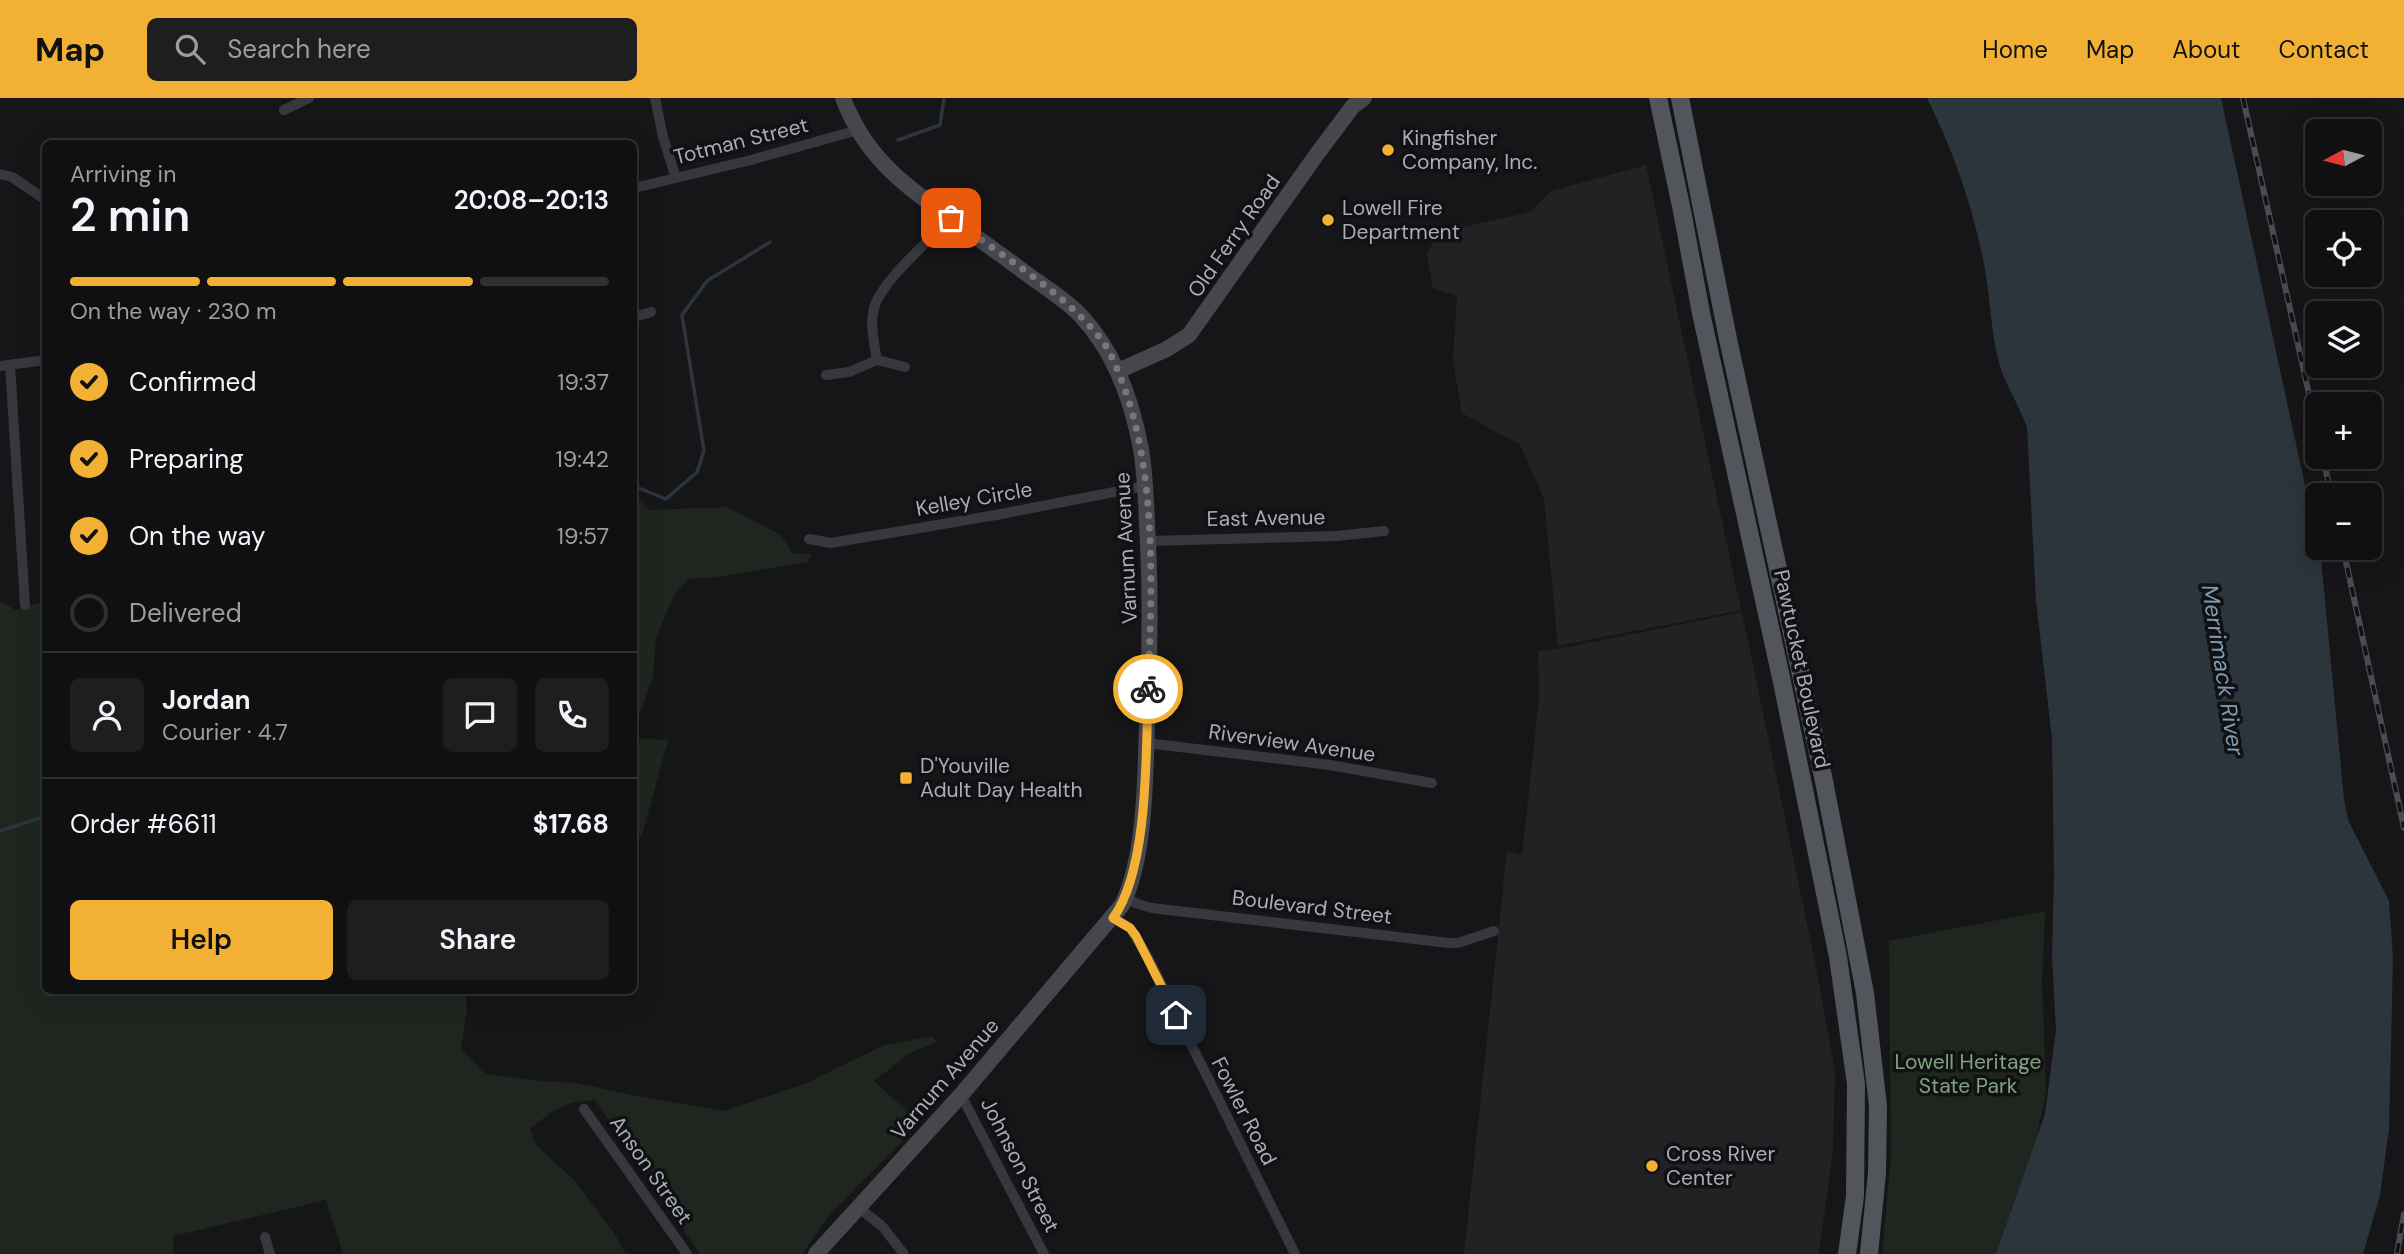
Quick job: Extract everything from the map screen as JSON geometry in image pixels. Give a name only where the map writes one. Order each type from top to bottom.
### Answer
[{"type":"main road","name":"Varnum Avenue","points":[[816,1254],[961,1094],[1113,918],[1126,895],[1137,858],[1146,743],[1151,613],[1145,486],[1137,430],[1118,371],[1102,341],[1080,314],[889,171],[858,130],[843,98]]},
{"type":"main road","name":"Old Ferry Road","points":[[1118,371],[1167,349],[1189,335],[1317,153],[1353,106],[1364,98]]},
{"type":"main road","name":"Pawtucket Boulevard","points":[[1658,98],[1838,957],[1856,1084],[1855,1196],[1847,1254]]},
{"type":"main road","name":"Pawtucket Boulevard","points":[[1679,98],[1824,781],[1865,993],[1878,1106],[1877,1172],[1869,1254]]},
{"type":"street","points":[[284,110],[309,98]]},
{"type":"street","points":[[655,98],[676,178]]},
{"type":"street","name":"Totman Street","points":[[637,187],[751,160],[858,130]]},
{"type":"street","points":[[0,174],[12,177],[42,197]]},
{"type":"street","points":[[877,360],[873,331],[875,306],[885,287],[951,218]]},
{"type":"street","points":[[637,316],[651,312]]},
{"type":"street","points":[[25,605],[5,365],[42,360]]},
{"type":"street","points":[[826,374],[849,372],[877,360],[905,366]]},
{"type":"street","name":"Kelley Circle","points":[[809,540],[831,543],[1145,486]]},
{"type":"street","name":"East Avenue","points":[[1149,541],[1336,536],[1384,531]]},
{"type":"street","name":"Riverview Avenue","points":[[1146,743],[1330,765],[1432,783]]},
{"type":"street","name":"Boulevard Street","points":[[1126,895],[1135,902],[1152,908],[1449,943],[1458,943],[1494,931]]},
{"type":"street","name":"Fowler Road","points":[[1113,918],[1130,928],[1143,947],[1295,1254]]},
{"type":"street","name":"Johnson Street","points":[[961,1094],[1044,1254]]},
{"type":"street","name":"Anson Street","points":[[584,1109],[687,1254]]},
{"type":"street","points":[[859,1208],[882,1226],[904,1254]]},
{"type":"street","points":[[265,1237],[271,1254]]},
{"type":"shaded area","points":[[1646,165],[1741,610],[1558,646],[1544,499],[1520,445],[1462,413],[1453,361],[1457,296],[1433,288],[1427,255],[1437,233],[1530,212],[1551,191]]},
{"type":"shaded area","points":[[1742,612],[1835,1071],[1833,1149],[1819,1254],[1464,1254],[1507,851],[1522,855],[1539,698],[1538,651]]},
{"type":"green space","points":[[637,497],[649,510],[727,507],[781,535],[793,554],[811,554],[808,562],[689,579],[675,593],[656,637],[653,676],[637,722]]},
{"type":"green space","points":[[0,601],[16,610],[42,602],[42,994],[465,994],[467,1008],[461,1049],[487,1074],[578,1083],[724,1111],[807,1083],[884,1045],[934,1036],[936,1043],[910,1053],[874,1081],[920,1123],[829,1216],[802,1254],[700,1254],[595,1100],[560,1108],[530,1129],[536,1145],[574,1180],[613,1231],[626,1254],[343,1254],[326,1200],[173,1236],[174,1254],[0,1254]]},
{"type":"green space","points":[[637,738],[668,740],[642,835],[637,838]]},
{"type":"green space","name":"Lowell Heritage State Park","points":[[2045,911],[2042,983],[2046,1086],[2044,1105],[2033,1165],[2001,1254],[1882,1254],[1891,1157],[1889,941]]},
{"type":"water","name":"Merrimack River","points":[[1927,98],[2221,98],[2305,485],[2305,560],[2321,560],[2348,820],[2389,901],[2393,958],[2389,1129],[2380,1195],[2363,1254],[1996,1254],[2045,1114],[2056,1030],[2052,955],[2052,738],[2036,601],[2027,427],[1998,359],[1980,247],[1969,203],[1946,139]]},
{"type":"waterway","points":[[898,140],[940,125],[944,98]]},
{"type":"waterway","points":[[637,487],[666,499],[697,472],[704,451],[682,315],[707,281],[770,242]]},
{"type":"waterway","points":[[0,831],[42,817]]},
{"type":"railway","points":[[2243,98],[2309,392]]},
{"type":"railway","points":[[2326,469],[2328,483]]},
{"type":"railway","points":[[2346,560],[2404,828]]},
{"type":"railway","points":[[2397,1253],[2404,1214]]},
{"type":"way so far","points":[[951,218],[1080,314],[1102,341],[1118,371],[1137,430],[1144,468],[1151,590],[1148,689]]},
{"type":"place","name":"Kingfisher Company, Inc.","points":[[1388,150]]},
{"type":"place","name":"Lowell Fire Department","points":[[1328,220]]},
{"type":"place","name":"D'Youville Adult Day Health","points":[[906,778]]},
{"type":"place","name":"Cross River Center","points":[[1652,1166]]},
{"type":"route","points":[[1148,689],[1137,858],[1129,890],[1113,918],[1130,928],[1136,936],[1176,1015]]}]
